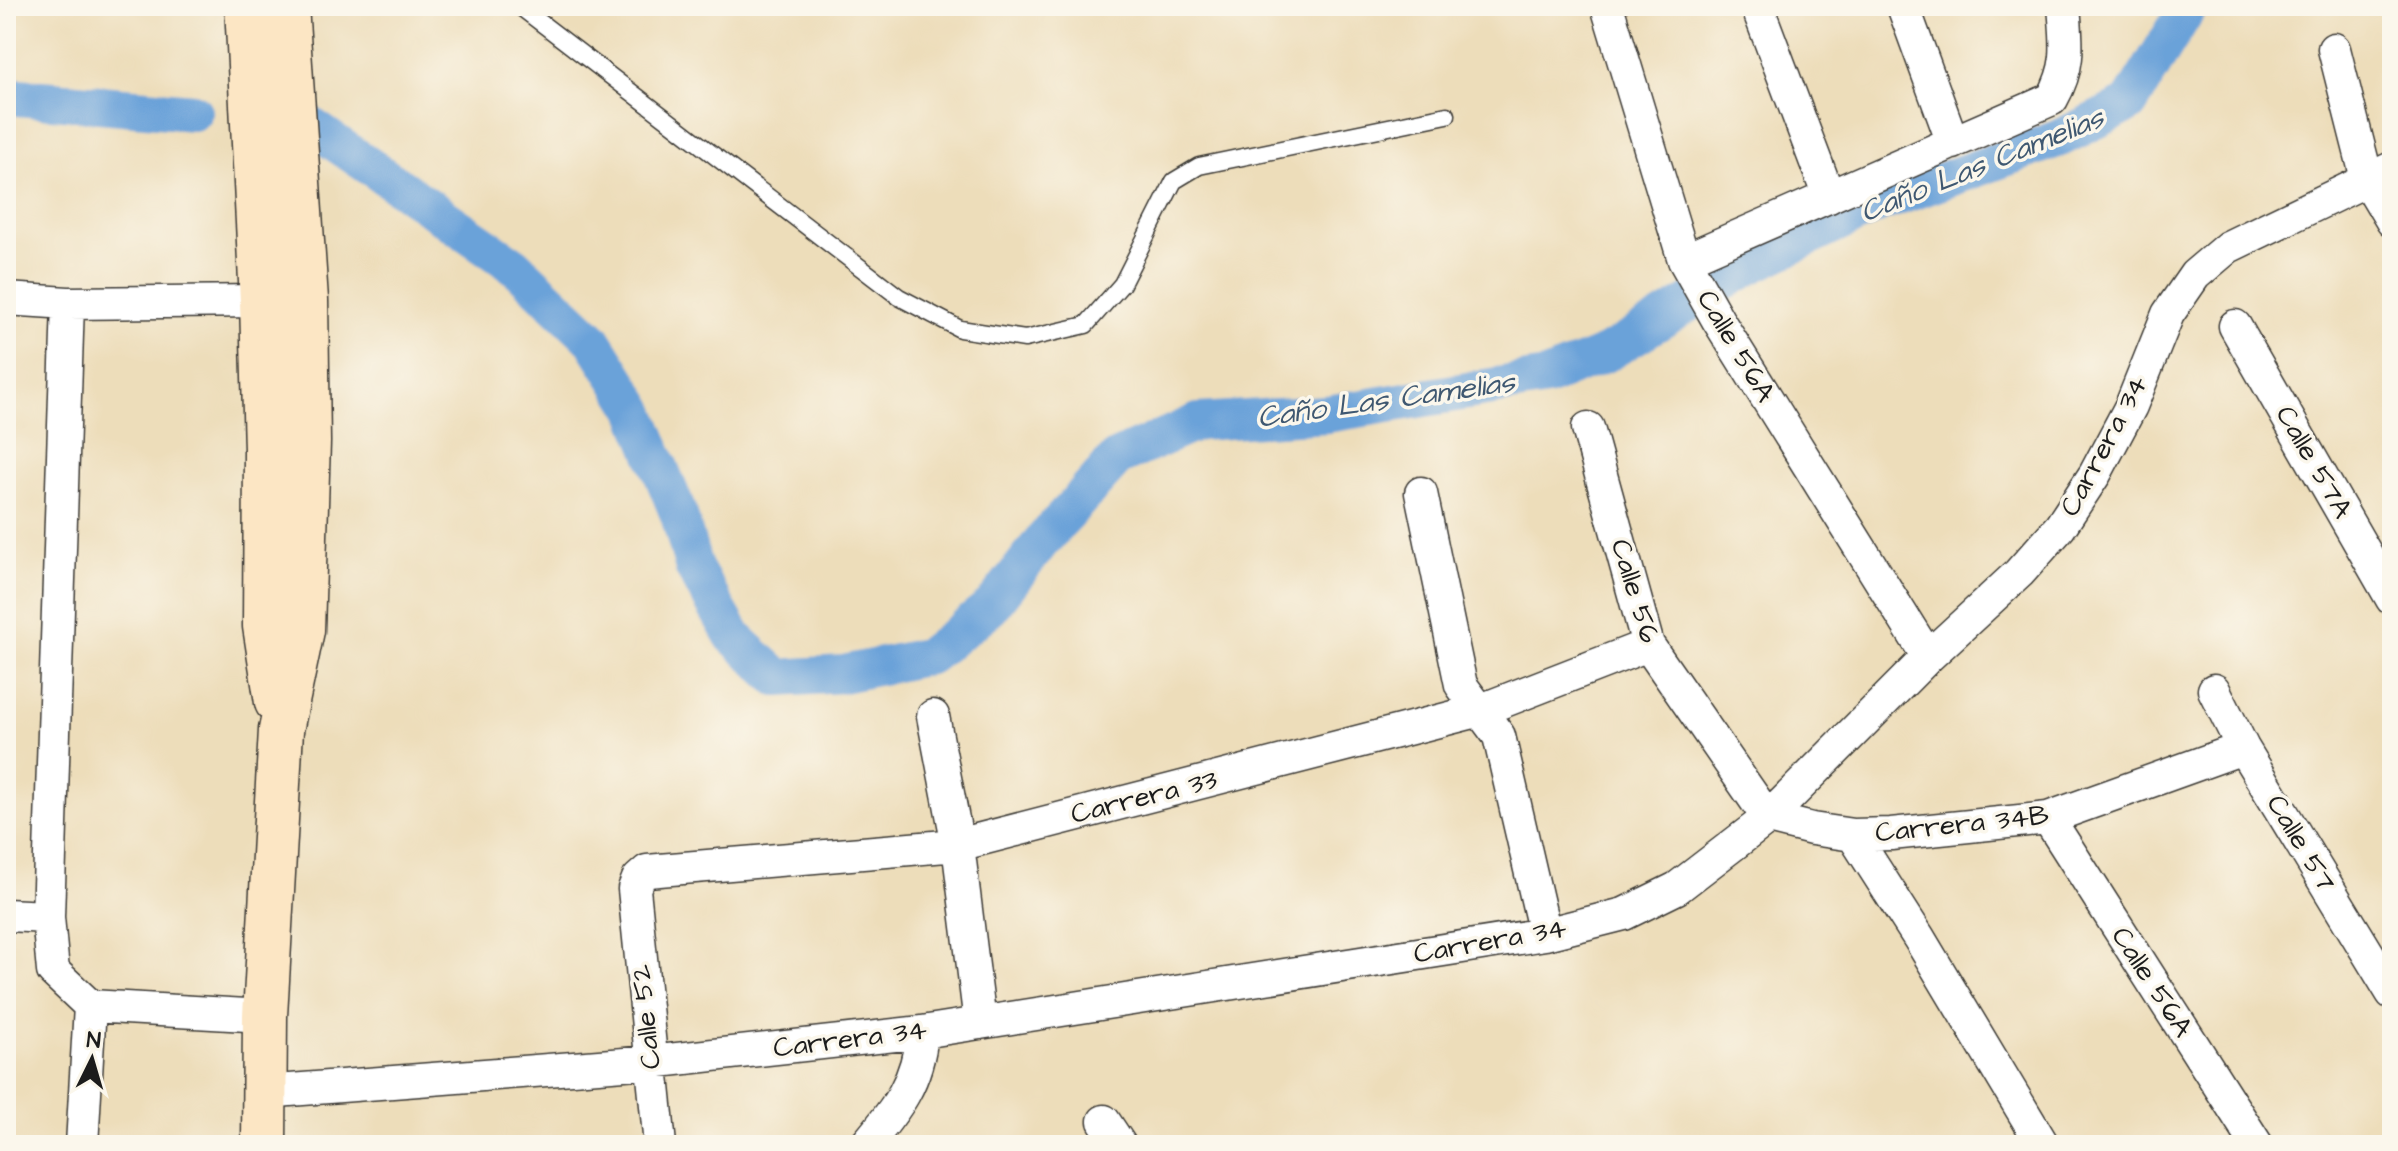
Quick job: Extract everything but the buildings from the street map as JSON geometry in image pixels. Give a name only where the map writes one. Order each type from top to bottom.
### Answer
[{"type":"main road","points":[[247,6],[262,301],[266,451],[265,626],[281,730]]},
{"type":"main road","points":[[264,1145],[265,1016],[281,730],[302,630],[308,442],[306,300],[295,99],[286,6]]},
{"type":"street","name":"Calle 56A","points":[[1607,6],[1690,270],[1928,657]]},
{"type":"street","points":[[1757,6],[1829,197]]},
{"type":"street","points":[[1903,6],[1953,143]]},
{"type":"street","points":[[1690,270],[1829,197],[2052,99],[2063,79],[2068,59],[2064,6]]},
{"type":"street","points":[[2334,49],[2380,174],[2392,221]]},
{"type":"street","name":"Carrera 34","points":[[264,1092],[650,1062],[922,1032],[1545,934],[1624,914],[1677,888],[1768,818],[1928,657],[2019,573],[2060,527],[2095,474],[2124,420],[2168,314],[2195,275],[2228,247],[2380,174]]},
{"type":"street","points":[[6,299],[68,303],[262,301]]},
{"type":"street","points":[[68,303],[48,917],[53,971],[90,1006],[265,1016]]},
{"type":"street","name":"Calle 57A","points":[[2235,326],[2392,599]]},
{"type":"street","name":"Calle 56","points":[[1588,428],[1648,645],[1768,818]]},
{"type":"street","points":[[1421,493],[1461,685],[1499,736],[1545,934]]},
{"type":"street","name":"Carrera 33","points":[[634,889],[638,879],[647,871],[958,845],[1481,710],[1648,645]]},
{"type":"street","name":"Calle 57","points":[[2214,690],[2243,748],[2392,993]]},
{"type":"street","points":[[933,716],[958,845],[980,1023]]},
{"type":"street","name":"Carrera 34B","points":[[1768,818],[1853,835],[2048,818],[2243,748]]},
{"type":"street","name":"Calle 56A","points":[[2048,818],[2257,1145]]},
{"type":"street","points":[[1853,835],[1919,938],[2043,1145]]},
{"type":"street","name":"Calle 52","points":[[634,889],[660,1145]]},
{"type":"street","points":[[6,915],[48,917]]},
{"type":"street","points":[[82,1145],[90,1006]]},
{"type":"street","points":[[866,1145],[896,1109],[911,1083],[920,1054],[922,1032]]},
{"type":"lane","points":[[519,6],[899,297],[960,329],[1025,339],[1086,325],[1122,284],[1174,181],[1199,166],[1447,115]]},
{"type":"waterway","name":"Caño Las Camelias","points":[[311,126],[515,266],[593,340],[636,409],[679,515],[694,568],[733,636],[778,678],[843,674],[929,656],[991,607],[1042,541],[1117,458],[1198,422],[1327,414],[1546,378],[1607,353],[1750,266],[1881,203],[2060,138],[2129,104],[2189,6]]},
{"type":"waterway","name":"Caño Las Camelias","points":[[6,96],[193,112]]}]
